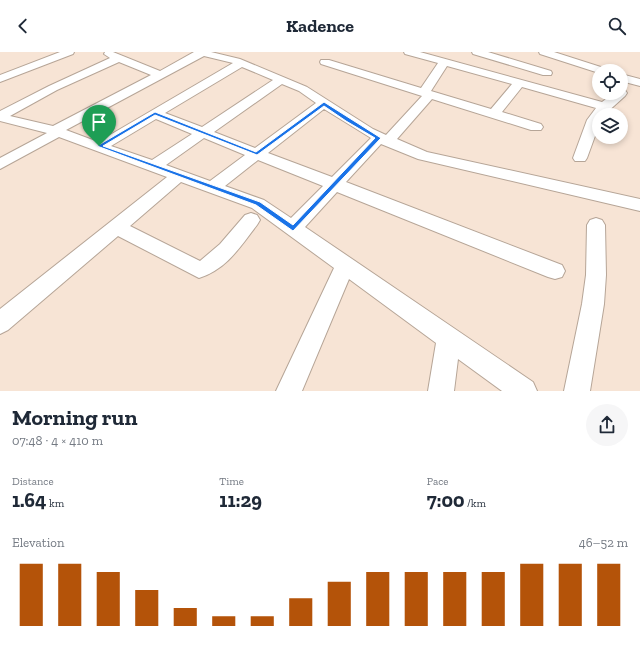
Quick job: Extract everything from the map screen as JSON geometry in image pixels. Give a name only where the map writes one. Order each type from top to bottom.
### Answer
[{"type":"street","points":[[0,79],[69,52]]},
{"type":"street","points":[[104,52],[160,75]]},
{"type":"street","points":[[0,164],[201,52],[241,59],[281,80],[303,89],[347,120],[383,140],[429,158],[640,205]]},
{"type":"street","points":[[409,52],[605,107]]},
{"type":"street","points":[[293,228],[335,184],[383,140],[427,93],[442,61],[452,52]]},
{"type":"street","points":[[477,52],[547,73]]},
{"type":"street","points":[[544,52],[592,67]]},
{"type":"street","points":[[0,117],[56,86],[119,58]]},
{"type":"street","points":[[99,146],[155,114],[241,59]]},
{"type":"street","points":[[325,62],[536,127]]},
{"type":"street","points":[[154,166],[281,80]]},
{"type":"street","points":[[628,88],[637,82]]},
{"type":"street","points":[[494,114],[519,83]]},
{"type":"street","points":[[580,158],[594,120],[613,100]]},
{"type":"street","points":[[213,187],[324,104]]},
{"type":"street","points":[[155,114],[555,271]]},
{"type":"street","points":[[0,117],[57,132],[99,146],[258,204],[524,391]]},
{"type":"street","points":[[0,323],[180,176]]},
{"type":"street","points":[[117,227],[199,270],[205,269],[214,263],[251,220]]},
{"type":"street","points":[[577,391],[594,304],[596,276],[596,225]]},
{"type":"street","points":[[288,391],[345,265]]},
{"type":"street","points":[[441,391],[449,338]]},
{"type":"route","points":[[324,104],[347,120],[379,138],[293,228],[269,210],[258,204],[99,146],[155,114],[257,154],[324,104]]}]
